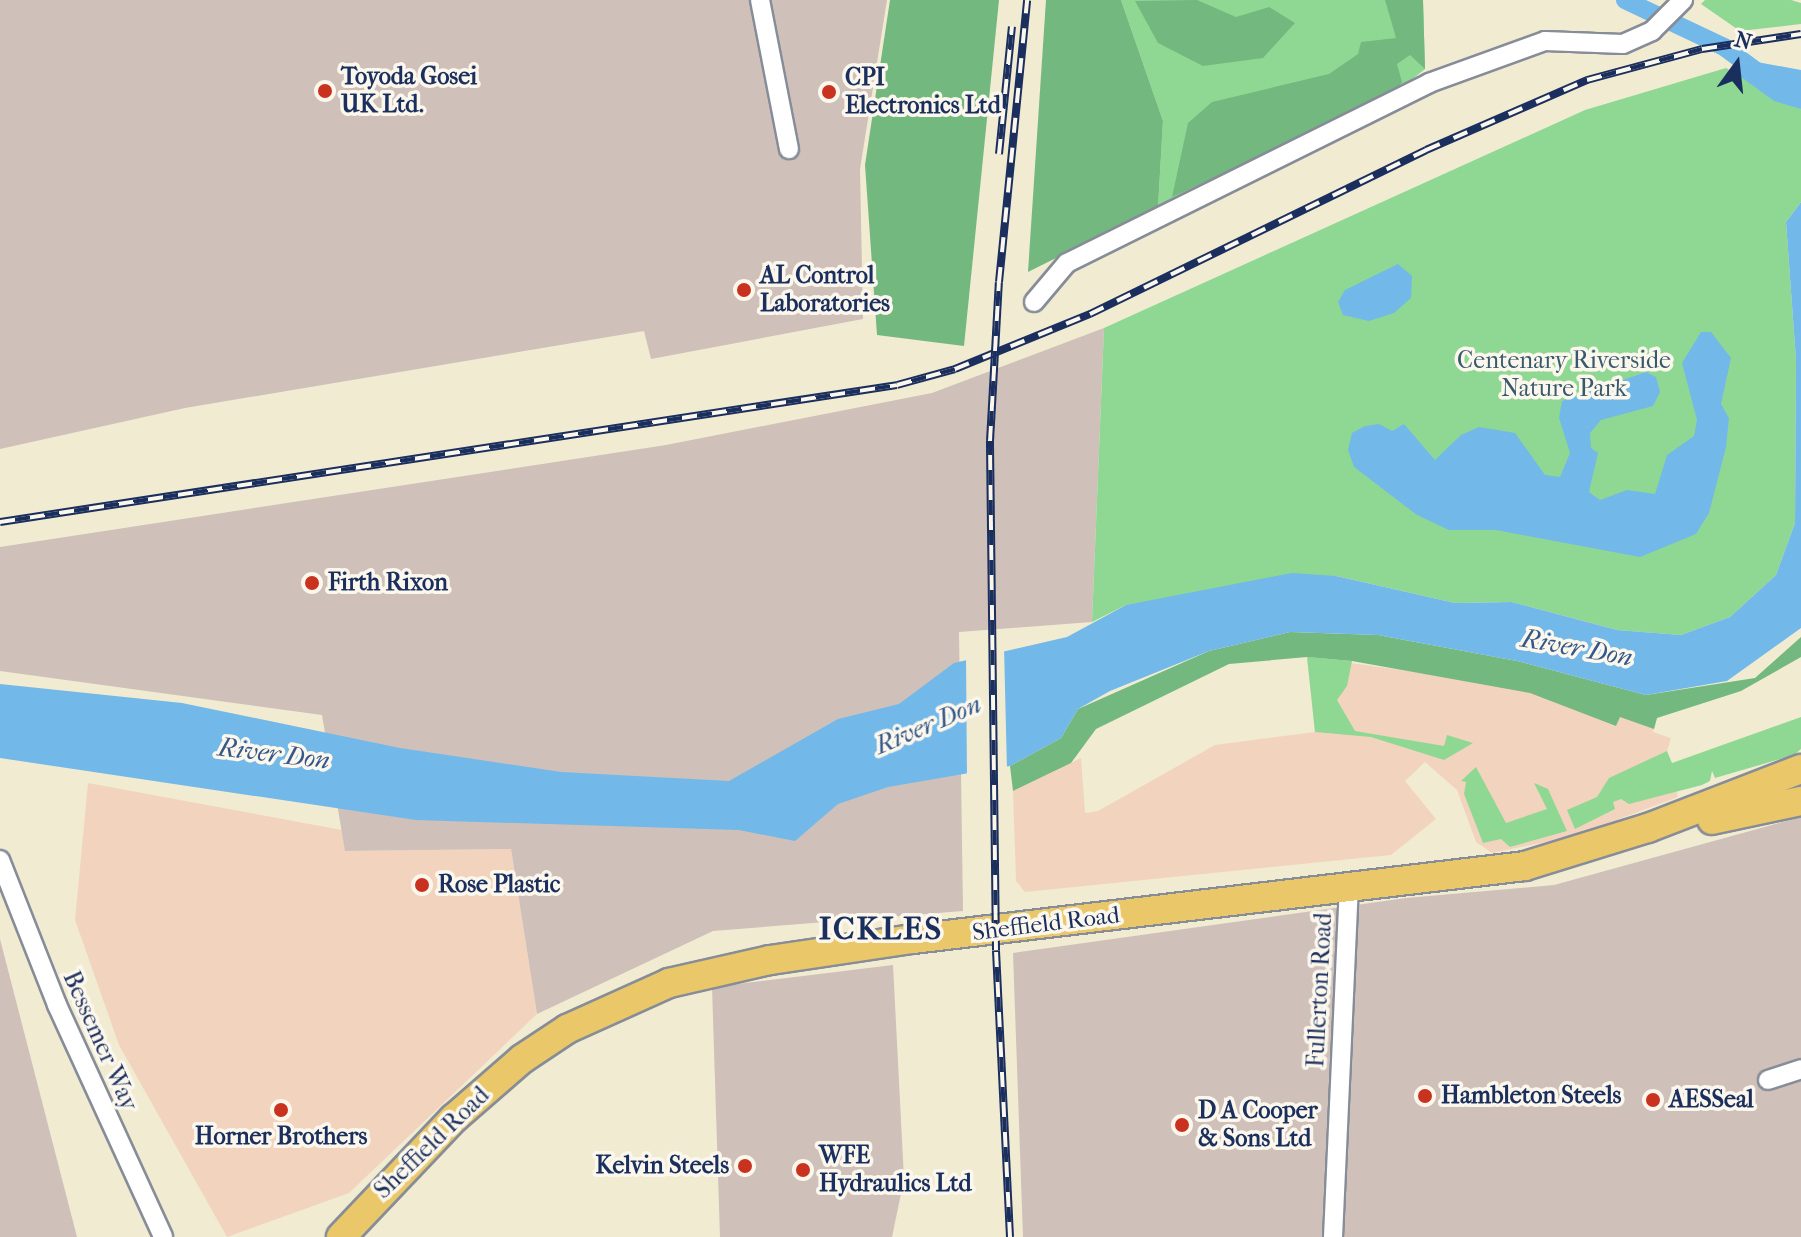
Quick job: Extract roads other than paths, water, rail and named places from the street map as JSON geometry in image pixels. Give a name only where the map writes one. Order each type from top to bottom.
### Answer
[{"type":"main road","name":"Sheffield Road","points":[[341,1237],[453,1119],[522,1059],[567,1029],[669,983],[770,960],[913,939],[1349,890],[1525,866],[1648,828],[1801,769]]},
{"type":"main road","name":"Sheffield Road","points":[[1648,828],[1674,829],[1801,801]]},
{"type":"street","points":[[760,0],[789,149]]},
{"type":"street","points":[[1034,302],[1067,263],[1429,83],[1545,41],[1623,44],[1652,31],[1678,6]]},
{"type":"street","name":"Bessemer Way","points":[[0,864],[57,1005],[163,1237]]},
{"type":"street","name":"Fullerton Road","points":[[1333,1237],[1349,890]]},
{"type":"street","points":[[1768,1080],[1801,1069]]},
{"type":"water","points":[[1746,60],[1801,70],[1801,109],[1774,101],[1737,74]]},
{"type":"water","name":"River Don","points":[[1801,202],[1801,628],[1727,681],[1646,695],[1517,661],[1378,635],[1290,632],[1209,651],[1110,691],[1078,709],[1061,738],[1010,766],[888,787],[838,804],[795,841],[739,830],[416,820],[0,758],[0,684],[182,703],[400,748],[561,772],[729,781],[838,719],[899,704],[954,663],[1067,637],[1126,605],[1292,573],[1336,576],[1455,603],[1512,602],[1617,630],[1681,635],[1730,617],[1776,575],[1795,523],[1796,360],[1786,222]]},
{"type":"water","points":[[1398,264],[1412,276],[1411,298],[1394,313],[1369,321],[1343,315],[1338,302],[1345,290]]},
{"type":"water","points":[[1701,332],[1711,332],[1731,358],[1721,404],[1729,418],[1726,447],[1709,513],[1696,534],[1640,557],[1496,530],[1449,530],[1417,515],[1354,467],[1348,450],[1352,433],[1365,426],[1379,424],[1392,431],[1404,424],[1435,460],[1461,435],[1479,427],[1515,433],[1545,475],[1560,477],[1570,453],[1559,418],[1562,401],[1646,372],[1656,377],[1660,392],[1653,406],[1601,420],[1590,433],[1591,448],[1598,453],[1589,492],[1600,500],[1627,490],[1655,494],[1667,455],[1694,436],[1697,420],[1682,363]]},
{"type":"waterway","points":[[1625,0],[1724,47],[1759,73],[1801,87]]},
{"type":"railway","points":[[1010,1237],[996,950],[990,441],[999,282],[1027,0]]},
{"type":"railway","points":[[999,154],[1012,27]]},
{"type":"railway","points":[[0,522],[897,385],[955,369],[1090,314],[1426,150],[1587,80],[1702,49],[1801,34]]},
{"type":"place","name":"Toyoda Gosei UK Ltd.","points":[[325,91]]},
{"type":"place","name":"CPI Electronics Ltd","points":[[829,92]]},
{"type":"place","name":"AL Control Laboratories","points":[[744,290]]},
{"type":"place","name":"Firth Rixon","points":[[312,583]]},
{"type":"place","name":"Rose Plastic","points":[[422,885]]},
{"type":"place","name":"Hambleton Steels","points":[[1425,1096]]},
{"type":"place","name":"AESSeal","points":[[1653,1100]]},
{"type":"place","name":"Horner Brothers","points":[[281,1110]]},
{"type":"place","name":"D A Cooper & Sons Ltd","points":[[1182,1125]]},
{"type":"place","name":"Kelvin Steels","points":[[745,1166]]},
{"type":"place","name":"WFE Hydraulics Ltd","points":[[803,1170]]},
{"type":"district","name":"ICKLES","points":[[881,929]]},
{"type":"park label","name":"Centenary Riverside Nature Park","points":[[1564,375]]}]
